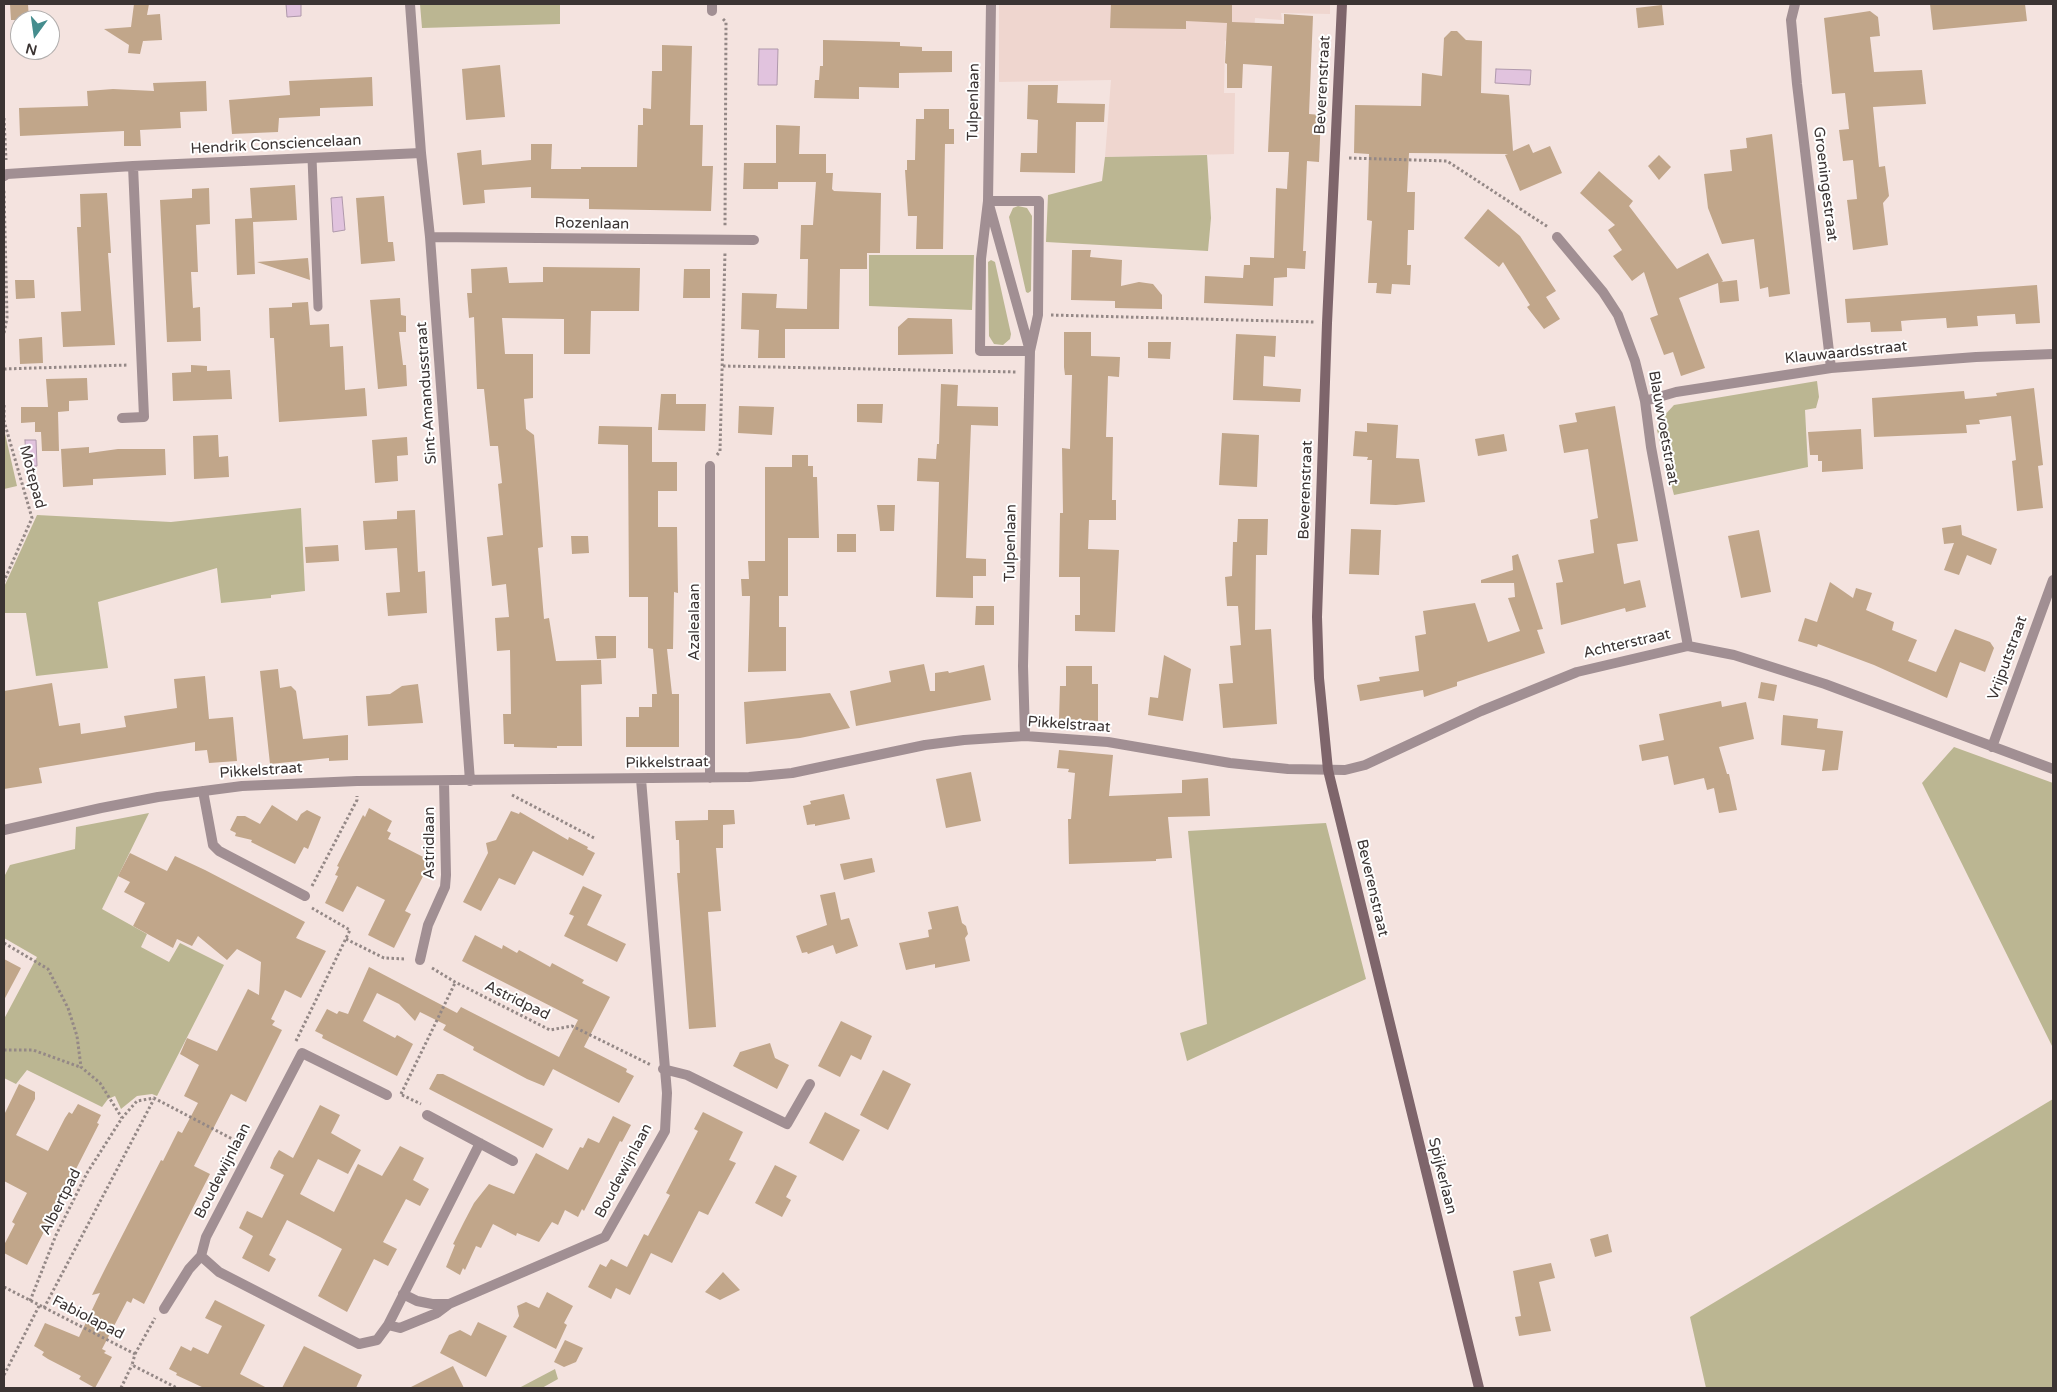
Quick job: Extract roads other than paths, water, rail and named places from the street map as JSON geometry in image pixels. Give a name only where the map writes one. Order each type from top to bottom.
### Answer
[{"type":"street","name":"Sint-Amandusstraat","points":[[410,4],[421,153],[430,237],[470,781]]},
{"type":"street","name":"Tulpenlaan","points":[[991,4],[988,201],[981,259],[980,350],[1030,351]]},
{"type":"street","name":"Beverenstraat","points":[[1342,4],[1327,323],[1317,617],[1328,770],[1376,971]]},
{"type":"street","name":"Groeningestraat","points":[[1794,4],[1791,20],[1797,84],[1831,368]]},
{"type":"street","name":"Hendrik Consciencelaan","points":[[5,176],[133,166],[421,153]]},
{"type":"street","points":[[122,418],[144,416],[133,166]]},
{"type":"street","name":"Tulpenlaan","points":[[988,201],[1039,201],[1038,315],[1030,351],[1023,666],[1025,736]]},
{"type":"street","name":"Tulpenlaan","points":[[988,201],[1030,351]]},
{"type":"street","name":"Rozenlaan","points":[[430,237],[754,240]]},
{"type":"street","name":"Blauwvoetstraat","points":[[1557,237],[1603,292],[1618,315],[1635,361],[1645,401],[1651,447],[1688,646]]},
{"type":"street","name":"Klauwaardsstraat","points":[[1645,401],[1685,390],[1831,368],[1976,357],[2053,354]]},
{"type":"street","name":"Azalealaan","points":[[710,466],[710,778]]},
{"type":"street","name":"Vrijputstraat","points":[[1992,746],[2053,580]]},
{"type":"street","name":"Achterstraat","points":[[1328,770],[1345,770],[1365,765],[1481,711],[1577,672],[1688,646],[1734,655],[1825,684],[2053,769]]},
{"type":"street","name":"Pikkelstraat","points":[[4,830],[101,808],[203,790],[272,784],[357,781],[749,777],[792,773],[925,745],[1025,736],[1108,742],[1230,762],[1288,769],[1328,770]]},
{"type":"street","name":"Boudewijnlaan","points":[[388,1325],[400,1328],[437,1313],[449,1304],[605,1237],[665,1131],[667,1093],[663,1069],[641,779]]},
{"type":"street","name":"Astridlaan","points":[[420,960],[428,925],[445,887],[444,781]]},
{"type":"street","points":[[203,790],[213,846],[219,851],[305,896]]},
{"type":"street","name":"Spijkerlaan","points":[[1376,971],[1479,1388]]},
{"type":"street","name":"Boudewijnlaan","points":[[164,1309],[189,1269],[201,1256],[206,1238],[302,1053],[387,1095]]},
{"type":"street","points":[[663,1069],[687,1075],[787,1124],[810,1084]]},
{"type":"street","points":[[427,1115],[513,1161]]},
{"type":"street","points":[[201,1256],[219,1272],[359,1344],[377,1340],[388,1325],[480,1143]]},
{"type":"street","name":"Boudewijnlaan","points":[[403,1294],[417,1301],[432,1304],[449,1304]]},
{"type":"lane","points":[[312,158],[318,308]]}]
